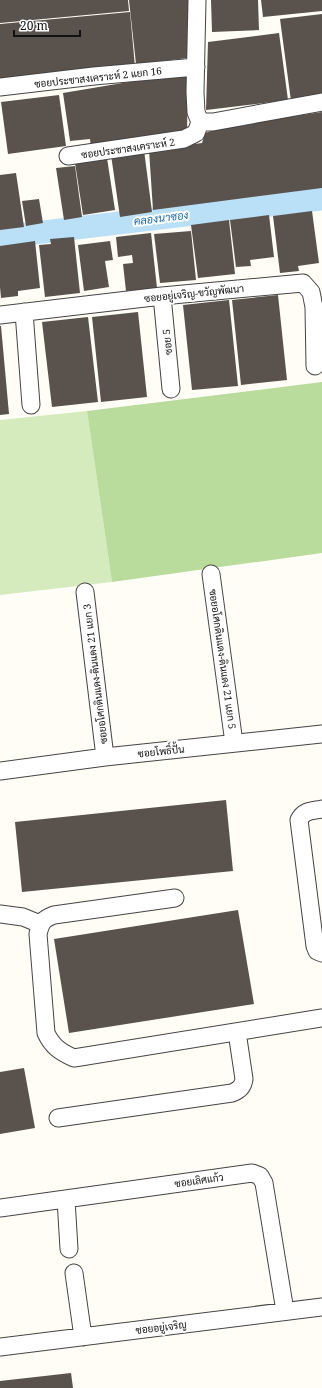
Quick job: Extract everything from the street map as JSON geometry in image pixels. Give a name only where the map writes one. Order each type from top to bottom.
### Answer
[{"type":"street","points":[[197,0],[196,112],[200,122],[213,122],[322,102]]},
{"type":"street","name":"ซอยประชาสงเคราะห์ 2 แยก 16","points":[[0,87],[94,76],[196,67]]},
{"type":"street","name":"ซอยประชาสงเคราะห์ 2","points":[[68,156],[184,139],[196,133],[200,122]]},
{"type":"street","name":"ซอยอยู่เจริญ-ขวัญพัฒนา","points":[[0,315],[162,296],[303,283],[311,292],[314,307],[315,366]]},
{"type":"street","name":"ซอย 5","points":[[162,296],[171,389]]},
{"type":"street","points":[[24,312],[31,405]]},
{"type":"street","name":"ซอยอโศกดินแดง-ดินแดง 21 แยก 5","points":[[211,574],[234,743]]},
{"type":"street","name":"ซอยอโศกดินแดง-ดินแดง 21 แยก 3","points":[[85,592],[105,757]]},
{"type":"street","name":"ซอยโพธิ์ปั้น","points":[[0,771],[105,757],[322,734]]},
{"type":"street","points":[[322,809],[306,811],[299,820],[315,946],[317,951],[322,953]]},
{"type":"street","points":[[175,898],[54,914],[47,917],[40,924],[38,934],[46,1033],[51,1043],[61,1052],[74,1058],[322,1018]]},
{"type":"street","points":[[0,914],[23,917],[40,924]]},
{"type":"street","points":[[58,1118],[232,1093],[243,1085],[244,1079],[236,1032]]},
{"type":"street","name":"ซอยเลิศแก้ว","points":[[0,1208],[252,1173],[260,1176],[264,1184],[285,1312]]},
{"type":"street","points":[[66,1199],[70,1249]]},
{"type":"street","points":[[74,1273],[83,1337]]},
{"type":"street","name":"ซอยอยู่เจริญ","points":[[0,1347],[322,1307]]},
{"type":"green space","points":[[322,382],[322,553],[112,582],[87,411]]},
{"type":"green space","points":[[87,411],[112,582],[0,595],[0,420]]},
{"type":"building","points":[[0,0],[128,0],[129,11],[0,23]]},
{"type":"building","points":[[129,0],[188,0],[188,58],[136,64]]},
{"type":"building","points":[[211,0],[258,0],[259,30],[212,32]]},
{"type":"building","points":[[261,0],[322,0],[322,11],[263,17]]},
{"type":"building","points":[[130,12],[135,67],[0,79],[0,24]]},
{"type":"building","points":[[322,14],[322,97],[291,101],[280,19]]},
{"type":"building","points":[[279,33],[288,100],[206,110],[208,42]]},
{"type":"building","points":[[188,72],[187,133],[91,148],[90,139],[70,141],[63,93]]},
{"type":"building","points":[[59,95],[66,146],[8,154],[1,102]]},
{"type":"building","points":[[322,112],[322,188],[153,210],[149,150],[202,143],[205,133],[223,127]]},
{"type":"building","points":[[144,150],[152,212],[120,217],[111,155]]},
{"type":"building","points":[[107,158],[115,210],[83,215],[75,163]]},
{"type":"building","points":[[75,166],[82,217],[64,220],[56,168]]},
{"type":"building","points":[[16,173],[24,227],[0,230],[0,175]]},
{"type":"building","points":[[39,199],[43,223],[26,226],[22,201]]},
{"type":"building","points":[[312,211],[319,263],[298,266],[299,271],[280,273],[273,216]]},
{"type":"building","points":[[269,215],[274,257],[250,260],[251,266],[236,267],[230,220]]},
{"type":"building","points":[[229,220],[235,274],[198,278],[191,225]]},
{"type":"building","points":[[191,231],[196,280],[160,283],[154,234]]},
{"type":"building","points":[[151,233],[157,288],[126,291],[123,264],[133,263],[132,255],[118,257],[116,237]]},
{"type":"building","points":[[74,237],[80,293],[45,297],[39,245],[51,244],[50,239]]},
{"type":"building","points":[[35,241],[40,288],[18,291],[18,296],[1,298],[0,246]]},
{"type":"building","points":[[110,241],[113,260],[105,261],[109,287],[84,291],[78,245]]},
{"type":"building","points":[[278,295],[287,380],[241,385],[232,300]]},
{"type":"building","points":[[229,300],[238,386],[192,390],[183,305]]},
{"type":"building","points":[[138,312],[147,397],[101,402],[92,317]]},
{"type":"building","points":[[88,317],[98,402],[52,407],[42,322]]},
{"type":"building","points":[[0,326],[9,414],[0,415]]},
{"type":"building","points":[[226,800],[233,871],[22,892],[15,822]]},
{"type":"building","points":[[238,910],[254,1004],[69,1033],[54,939]]},
{"type":"building","points":[[24,1068],[35,1128],[0,1134],[0,1072]]},
{"type":"building","points":[[71,1373],[73,1388],[0,1388],[0,1381]]},
{"type":"waterway","name":"คลองนาซอง","points":[[0,237],[322,199]]}]
